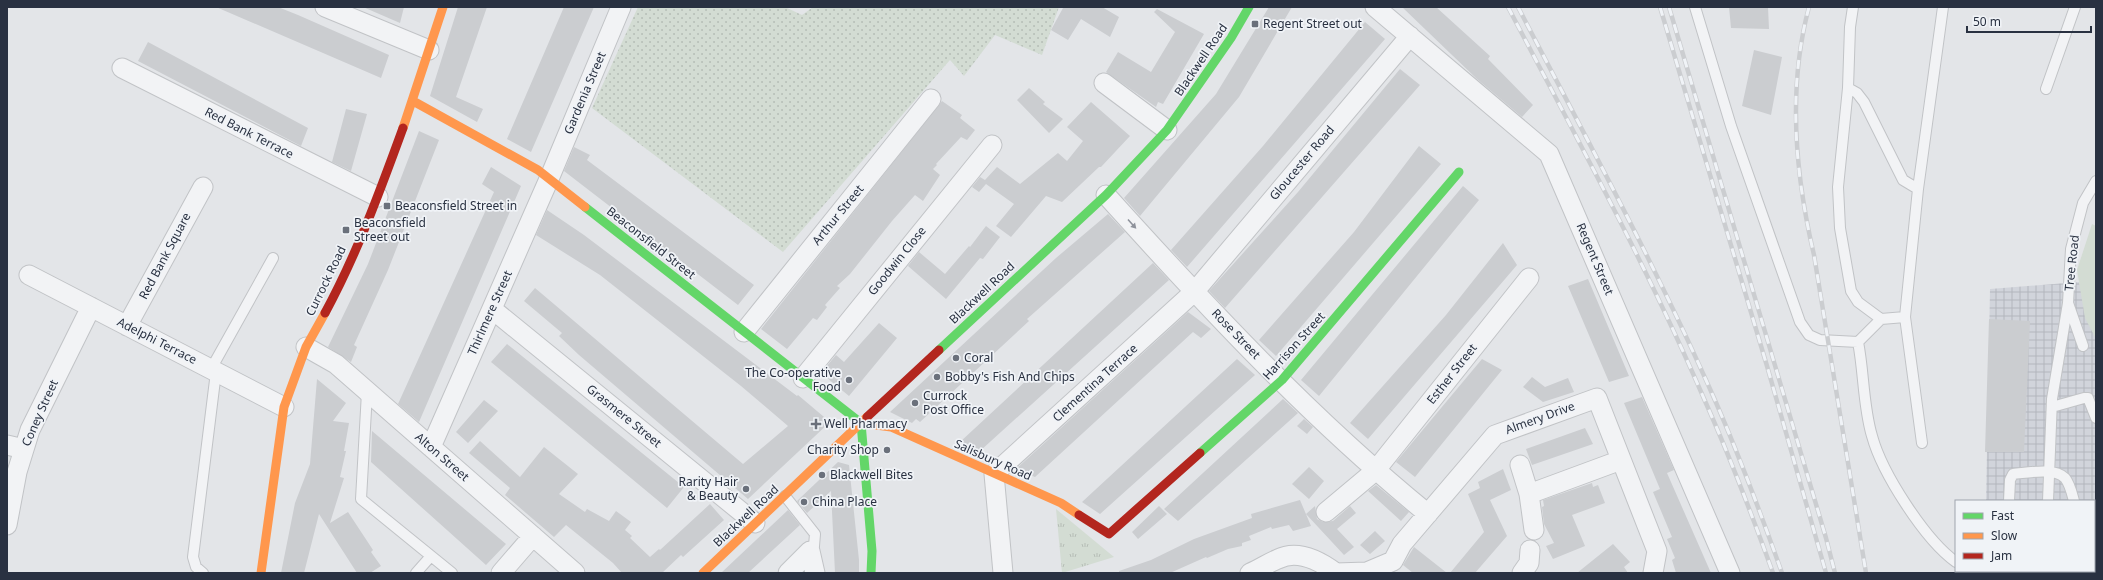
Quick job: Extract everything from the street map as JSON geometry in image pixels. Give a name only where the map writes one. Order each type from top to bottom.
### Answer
[{"type":"street","points":[[325,7],[429,50]]},
{"type":"street","name":"Currock Road","points":[[262,573],[284,407],[306,346],[340,283],[378,197],[443,7]]},
{"type":"street","name":"Gardenia Street","points":[[549,179],[621,7]]},
{"type":"street","name":"Blackwell Road","points":[[703,573],[861,423],[1106,196],[1167,130],[1231,38],[1249,7]]},
{"type":"street","name":"Regent Street","points":[[1375,7],[1549,154],[1730,573]]},
{"type":"street","name":"Gloucester Road","points":[[1195,291],[1410,36]]},
{"type":"street","name":"Red Bank Terrace","points":[[122,68],[378,197]]},
{"type":"street","points":[[1104,83],[1167,130]]},
{"type":"street","name":"Arthur Street","points":[[744,332],[931,98]]},
{"type":"street","name":"Beaconsfield Street","points":[[412,101],[538,170],[861,423]]},
{"type":"street","name":"Goodwin Close","points":[[803,378],[992,145]]},
{"type":"street","name":"Harrison Street","points":[[1109,534],[1282,380],[1459,172]]},
{"type":"street","name":"Thirlmere Street","points":[[431,447],[549,179]]},
{"type":"street","name":"Red Bank Square","points":[[127,326],[202,187]]},
{"type":"street","name":"Rose Street","points":[[1106,196],[1195,291],[1282,380],[1375,471],[1428,514]]},
{"type":"street","name":"Adelphi Terrace","points":[[29,275],[284,407]]},
{"type":"street","name":"Esther Street","points":[[1326,512],[1375,471],[1528,278]]},
{"type":"street","name":"Clementina Terrace","points":[[994,474],[1195,291]]},
{"type":"street","name":"Coney Street","points":[[7,525],[17,472],[16,447],[30,430],[91,307]]},
{"type":"street","name":"Grasmere Street","points":[[492,309],[755,524]]},
{"type":"street","name":"Alton Street","points":[[306,346],[336,364],[575,573]]},
{"type":"street","name":"Almery Drive","points":[[1336,573],[1367,572],[1393,561],[1402,544],[1495,435],[1596,398],[1657,551],[1653,573]]},
{"type":"street","points":[[861,423],[872,552],[871,573]]},
{"type":"street","name":"Salisbury Road","points":[[861,423],[891,427],[1060,503],[1109,534]]},
{"type":"street","points":[[1529,494],[1622,460]]},
{"type":"street","points":[[1520,466],[1529,494],[1534,530]]},
{"type":"street","points":[[994,474],[1003,573]]},
{"type":"street","points":[[501,573],[533,536]]},
{"type":"street","points":[[1522,573],[1529,563],[1530,550]]},
{"type":"street","points":[[788,573],[810,551]]},
{"type":"street","points":[[810,551],[815,573]]},
{"type":"street","points":[[1250,573],[1279,558],[1294,555],[1308,557],[1326,565],[1336,573]]},
{"type":"lane","points":[[1695,7],[1731,126],[1800,322],[1809,335],[1820,340],[1858,342],[1881,319],[1905,317]]},
{"type":"lane","points":[[1853,7],[1850,27],[1848,88],[1838,187],[1840,221],[1850,291],[1858,302],[1881,319]]},
{"type":"lane","points":[[1922,443],[1905,317],[1918,189],[1943,7]]},
{"type":"lane","points":[[2046,90],[2075,7]]},
{"type":"lane","points":[[1848,88],[1857,93],[1864,102],[1903,180],[1918,189]]},
{"type":"lane","name":"Tree Road","points":[[2083,346],[2068,303],[2071,249],[2083,203],[2096,181]]},
{"type":"lane","points":[[203,573],[196,567],[193,557],[214,370],[273,258]]},
{"type":"lane","points":[[2048,500],[2052,407],[2068,303]]},
{"type":"lane","points":[[1858,342],[1868,420],[1880,457],[1916,517],[1939,546],[1955,561]]},
{"type":"lane","points":[[367,392],[361,499],[452,573]]},
{"type":"lane","points":[[2052,407],[2088,398],[2096,418]]},
{"type":"lane","points":[[2009,500],[2010,480],[2013,474],[2050,472],[2058,473],[2064,478],[2074,500]]},
{"type":"lane","points":[[785,496],[815,534],[814,546],[810,551]]},
{"type":"lane","points":[[416,573],[431,556]]},
{"type":"shaded area","points":[[2079,282],[2096,337],[2096,573],[1980,573],[2095,572],[2095,500],[1986,500],[1990,289]]},
{"type":"green space","points":[[638,7],[785,7],[802,15],[813,7],[1059,7],[1042,55],[995,35],[964,76],[950,60],[783,252],[592,108]]},
{"type":"green space","points":[[2092,224],[2096,226],[2096,339],[2085,318],[2077,270]]},
{"type":"green space","points":[[1056,509],[1114,557],[1062,573]]},
{"type":"building","points":[[216,7],[278,7],[298,15],[389,55],[381,78]]},
{"type":"building","points":[[363,7],[404,7],[400,23]]},
{"type":"building","points":[[458,7],[487,7],[456,97],[483,109],[477,122],[430,96]]},
{"type":"building","points":[[564,7],[594,7],[531,152],[507,139]]},
{"type":"building","points":[[1061,7],[1102,7],[1119,17],[1110,37],[1081,19],[1068,40],[1051,30],[1063,8]]},
{"type":"building","points":[[1269,7],[1292,7],[1239,97],[1140,216],[1124,198],[1216,94]]},
{"type":"building","points":[[1402,7],[1436,7],[1490,56],[1488,59],[1533,105],[1522,117],[1477,79]]},
{"type":"building","points":[[1729,7],[1768,7],[1769,29],[1731,28]]},
{"type":"building","points":[[1157,9],[1204,34],[1163,104],[1158,102],[1156,107],[1106,72],[1118,52],[1151,72],[1175,32],[1154,12]]},
{"type":"building","points":[[1365,22],[1385,39],[1187,267],[1171,250],[1263,146]]},
{"type":"building","points":[[148,42],[308,128],[301,146],[138,61]]},
{"type":"building","points":[[1754,50],[1782,57],[1771,115],[1742,106]]},
{"type":"building","points":[[1400,69],[1420,85],[1225,308],[1209,291],[1298,192]]},
{"type":"building","points":[[1029,88],[1045,102],[1043,104],[1063,119],[1049,133],[1017,100]]},
{"type":"building","points":[[942,101],[962,115],[960,118],[975,130],[967,140],[961,137],[936,164],[937,165],[933,169],[940,175],[923,201],[915,195],[892,221],[850,274],[837,286],[840,288],[825,305],[827,307],[817,320],[813,318],[787,349],[761,329]]},
{"type":"building","points":[[1091,102],[1130,136],[1101,167],[1099,167],[1062,202],[1046,196],[1011,237],[996,226],[1014,204],[986,184],[979,192],[972,187],[980,177],[985,180],[997,167],[1020,184],[1058,153],[1067,161],[1083,141],[1067,127]]},
{"type":"building","points":[[346,109],[367,114],[351,171],[332,162]]},
{"type":"building","points":[[419,131],[439,140],[388,270],[354,345],[357,347],[351,362],[328,347],[368,264]]},
{"type":"building","points":[[1419,146],[1441,164],[1276,356],[1259,340],[1354,232]]},
{"type":"building","points":[[574,147],[590,155],[587,160],[754,285],[738,305],[564,171]]},
{"type":"building","points":[[491,167],[521,186],[419,422],[398,404],[494,192],[482,184]]},
{"type":"building","points":[[1463,186],[1479,200],[1319,396],[1301,380]]},
{"type":"building","points":[[547,210],[584,235],[797,396],[798,395],[830,422],[748,499],[579,355],[559,336],[562,333],[524,301],[535,288],[743,464],[788,426],[741,386],[600,275],[536,235]]},
{"type":"building","points":[[1108,214],[1125,232],[1027,319],[1029,321],[920,422],[916,419],[912,423],[890,412],[1056,258]]},
{"type":"building","points":[[986,226],[1000,237],[983,259],[980,258],[946,299],[908,266],[919,252],[945,274],[969,246],[970,247]]},
{"type":"building","points":[[1503,243],[1517,265],[1368,439],[1350,423],[1446,315]]},
{"type":"building","points":[[1153,263],[1169,280],[980,451],[960,442]]},
{"type":"building","points":[[1588,279],[1629,376],[1609,382],[1568,286]]},
{"type":"building","points":[[1188,312],[1211,329],[1201,338],[1193,332],[1035,477],[1016,469]]},
{"type":"building","points":[[1989,319],[2030,321],[2024,452],[1985,452]]},
{"type":"building","points":[[879,323],[897,338],[849,396],[821,373],[836,355],[844,362]]},
{"type":"building","points":[[507,344],[684,487],[667,508],[491,362]]},
{"type":"building","points":[[1237,359],[1255,375],[1100,514],[1082,502]]},
{"type":"building","points":[[1482,359],[1502,370],[1415,477],[1396,462]]},
{"type":"building","points":[[1532,377],[1545,387],[1568,378],[1574,392],[1543,402],[1523,387]]},
{"type":"building","points":[[317,379],[346,403],[333,421],[349,423],[344,451],[346,451],[340,477],[344,478],[330,523],[348,512],[373,550],[371,552],[381,566],[370,573],[357,573],[319,514],[304,573],[281,573],[295,503],[310,464]]},
{"type":"building","points":[[1642,397],[1674,470],[1667,473],[1711,573],[1676,573],[1672,560],[1675,558],[1667,539],[1672,537],[1653,492],[1660,489],[1624,403]]},
{"type":"building","points":[[1283,399],[1298,413],[1178,521],[1164,509]]},
{"type":"building","points":[[484,400],[498,411],[468,443],[456,432]]},
{"type":"building","points":[[1304,419],[1313,427],[1307,434],[1297,426]]},
{"type":"building","points":[[1585,428],[1593,444],[1532,465],[1526,449]]},
{"type":"building","points":[[372,431],[506,544],[486,565],[371,462]]},
{"type":"building","points":[[480,441],[520,477],[544,447],[578,474],[559,494],[585,512],[587,509],[609,521],[616,511],[631,522],[625,530],[632,536],[630,538],[650,557],[659,549],[660,550],[710,504],[724,520],[683,557],[681,555],[662,573],[622,573],[613,563],[566,525],[554,537],[505,495],[510,488],[469,453]]},
{"type":"building","points":[[838,462],[849,465],[859,573],[835,573],[831,491],[807,513],[797,501]]},
{"type":"building","points":[[1309,467],[1324,481],[1309,499],[1292,484]]},
{"type":"building","points":[[1503,469],[1511,490],[1490,500],[1507,536],[1475,573],[1450,573],[1484,532],[1468,494],[1480,488],[1478,482]]},
{"type":"building","points":[[1592,483],[1593,487],[1598,485],[1605,503],[1572,515],[1585,546],[1553,559],[1546,546],[1554,543],[1544,524],[1542,507],[1544,506],[1543,500]]},
{"type":"building","points":[[1376,485],[1409,512],[1401,521],[1368,491]]},
{"type":"building","points":[[1300,500],[1311,526],[1293,531],[1289,525],[1272,529],[1271,527],[1249,536],[1251,540],[1242,543],[1242,546],[1228,549],[1207,558],[1206,557],[1170,573],[1119,573],[1119,571],[1151,560],[1194,539],[1252,518],[1251,514]]},
{"type":"building","points":[[1159,506],[1167,514],[1138,539],[1132,532]]},
{"type":"building","points":[[1315,506],[1317,519],[1323,522],[1333,521],[1350,506],[1356,513],[1337,529],[1354,547],[1344,555],[1306,514]]},
{"type":"building","points":[[788,510],[800,525],[748,573],[721,573]]},
{"type":"building","points":[[1375,531],[1385,541],[1370,554],[1360,545]]},
{"type":"building","points":[[1613,544],[1630,562],[1624,567],[1628,573],[1577,573]]},
{"type":"building","points":[[1414,547],[1447,573],[1413,573],[1403,565]]},
{"type":"railway","points":[[1508,7],[1635,251],[1683,351],[1732,465],[1773,573]]},
{"type":"railway","points":[[1518,7],[1644,249],[1691,348],[1732,441],[1782,573]]},
{"type":"railway","points":[[1660,7],[1767,366],[1826,573]]},
{"type":"railway","points":[[1669,7],[1826,538],[1835,573]]},
{"type":"railway","points":[[1809,7],[1802,38],[1798,69],[1796,100],[1798,163],[1866,573]]},
{"type":"traffic: fast","points":[[939,350],[1106,195],[1167,130],[1231,38],[1249,7]]},
{"type":"traffic: fast","points":[[1200,453],[1282,380],[1459,172]]},
{"type":"traffic: fast","points":[[585,207],[861,423]]},
{"type":"traffic: fast","points":[[861,423],[872,551],[871,573]]},
{"type":"traffic: slow","points":[[403,128],[443,7]]},
{"type":"traffic: slow","points":[[413,101],[538,170],[585,207]]},
{"type":"traffic: slow","points":[[261,573],[284,407],[306,347],[325,313]]},
{"type":"traffic: slow","points":[[703,573],[867,417]]},
{"type":"traffic: slow","points":[[861,423],[891,427],[1061,503],[1079,515]]},
{"type":"traffic: jam","points":[[325,313],[358,245],[377,199],[403,128]]},
{"type":"traffic: jam","points":[[867,417],[939,350]]},
{"type":"traffic: jam","points":[[1079,515],[1109,534],[1200,453]]},
{"type":"place","name":"Regent Street out","points":[[1255,24]]},
{"type":"place","name":"Beaconsfield Street in","points":[[387,206]]},
{"type":"place","name":"Beaconsfield Street out","points":[[346,230]]},
{"type":"place","name":"Coral","points":[[956,358]]},
{"type":"place","name":"Bobby's Fish And Chips","points":[[937,377]]},
{"type":"place","name":"The Co-operative Food","points":[[849,380]]},
{"type":"place","name":"Currock Post Office","points":[[915,403]]},
{"type":"place","name":"Well Pharmacy","points":[[816,424]]},
{"type":"place","name":"Charity Shop","points":[[887,450]]},
{"type":"place","name":"Blackwell Bites","points":[[822,475]]},
{"type":"place","name":"Rarity Hair & Beauty","points":[[746,489]]},
{"type":"place","name":"China Place","points":[[804,502]]}]
